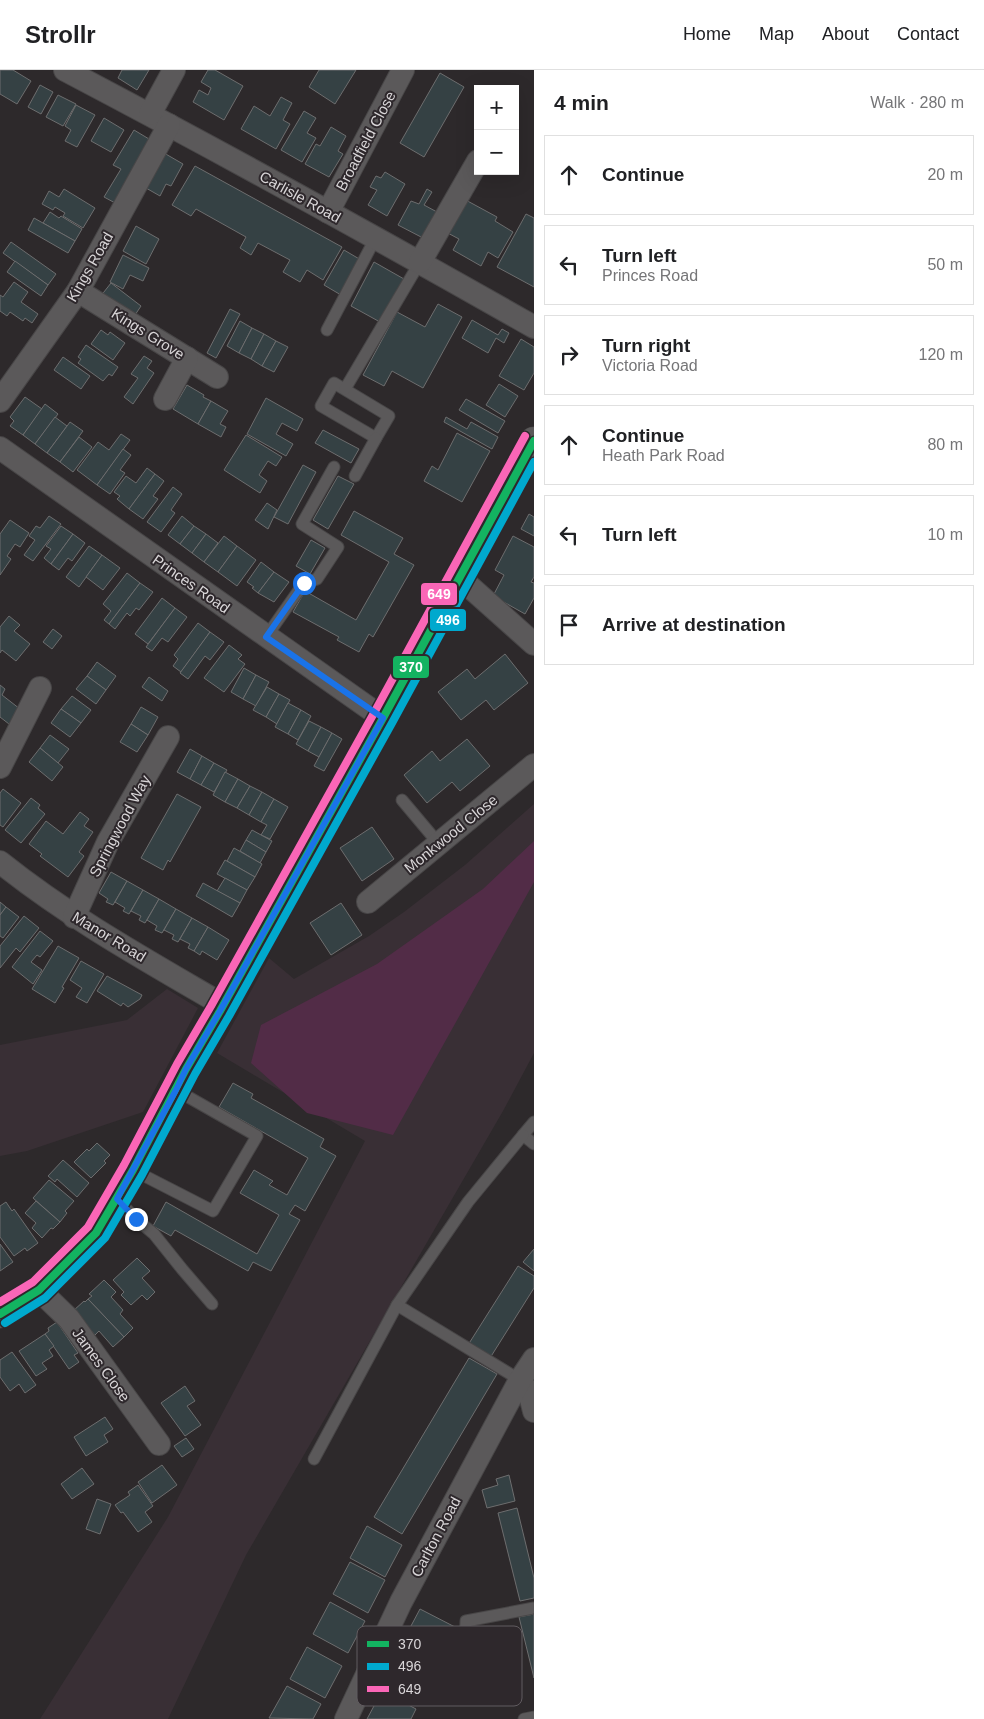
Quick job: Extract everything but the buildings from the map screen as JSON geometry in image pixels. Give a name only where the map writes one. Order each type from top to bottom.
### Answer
[{"type":"street","name":"Carlisle Road","points":[[65,70],[150,114],[420,262],[534,327]]},
{"type":"street","points":[[150,114],[174,70]]},
{"type":"street","name":"Broadfield Close","points":[[328,212],[403,70]]},
{"type":"street","name":"Kings Road","points":[[0,401],[78,290],[169,125]]},
{"type":"street","points":[[420,262],[474,168]]},
{"type":"street","name":"Kings Grove","points":[[78,290],[217,378]]},
{"type":"street","points":[[165,398],[187,358]]},
{"type":"street","name":"Princes Road","points":[[0,448],[383,718]]},
{"type":"street","points":[[0,1314],[39,1290],[96,1233],[117,1199],[181,1080],[460,578],[531,455]]},
{"type":"street","points":[[460,578],[534,644]]},
{"type":"street","points":[[0,767],[40,688]]},
{"type":"street","name":"Springwood Way","points":[[74,917],[108,842],[168,737]]},
{"type":"street","name":"Monkwood Close","points":[[368,902],[534,765]]},
{"type":"street","name":"Manor Road","points":[[0,862],[32,888],[74,917],[222,1008]]},
{"type":"street","name":"James Close","points":[[39,1290],[68,1319],[159,1444]]},
{"type":"street","name":"Carlton Road","points":[[390,1626],[520,1380],[534,1359]]},
{"type":"street","points":[[520,1380],[530,1395],[534,1411]]},
{"type":"street","name":"Carlton Road","points":[[346,1719],[357,1696]]},
{"type":"lane","points":[[327,330],[376,239]]},
{"type":"lane","points":[[344,390],[420,262]]},
{"type":"lane","points":[[355,476],[389,416],[334,383],[320,406],[376,438]]},
{"type":"lane","points":[[266,637],[304,583],[317,579],[338,547],[302,524],[334,467]]},
{"type":"lane","points":[[402,800],[439,844]]},
{"type":"lane","points":[[133,1170],[213,1211],[257,1136],[181,1080]]},
{"type":"lane","points":[[314,1459],[397,1305],[468,1202],[534,1122]]},
{"type":"lane","points":[[524,1135],[534,1144]]},
{"type":"lane","points":[[117,1199],[154,1234],[212,1304]]},
{"type":"lane","points":[[397,1305],[520,1380]]},
{"type":"lane","points":[[466,1626],[466,1621],[534,1608]]},
{"type":"lane","points":[[524,1719],[534,1717]]},
{"type":"shaded area","points":[[534,804],[534,1053],[503,1111],[246,1555],[168,1719],[40,1719],[168,1517],[365,1141],[217,1053],[269,958],[294,979],[369,936],[404,912],[465,865]]},
{"type":"shaded area","points":[[534,841],[534,882],[393,1135],[307,1113],[251,1063],[261,1025],[377,964],[483,889]]},
{"type":"shaded area","points":[[167,989],[198,1008],[143,1112],[27,1151],[0,1156],[0,1045],[127,1020]]},
{"type":"transit line","name":"649","points":[[0,1302],[33,1282],[88,1227],[374,713],[525,436]]},
{"type":"transit line","name":"370","points":[[0,1314],[39,1290],[96,1233],[133,1170],[186,1069],[383,718],[534,441]]},
{"type":"transit line","name":"496","points":[[5,1323],[45,1298],[105,1238],[142,1175],[195,1074],[392,723],[534,462]]},
{"type":"route","points":[[136,1219],[117,1199],[186,1069],[383,718],[266,637],[304,583]]}]
